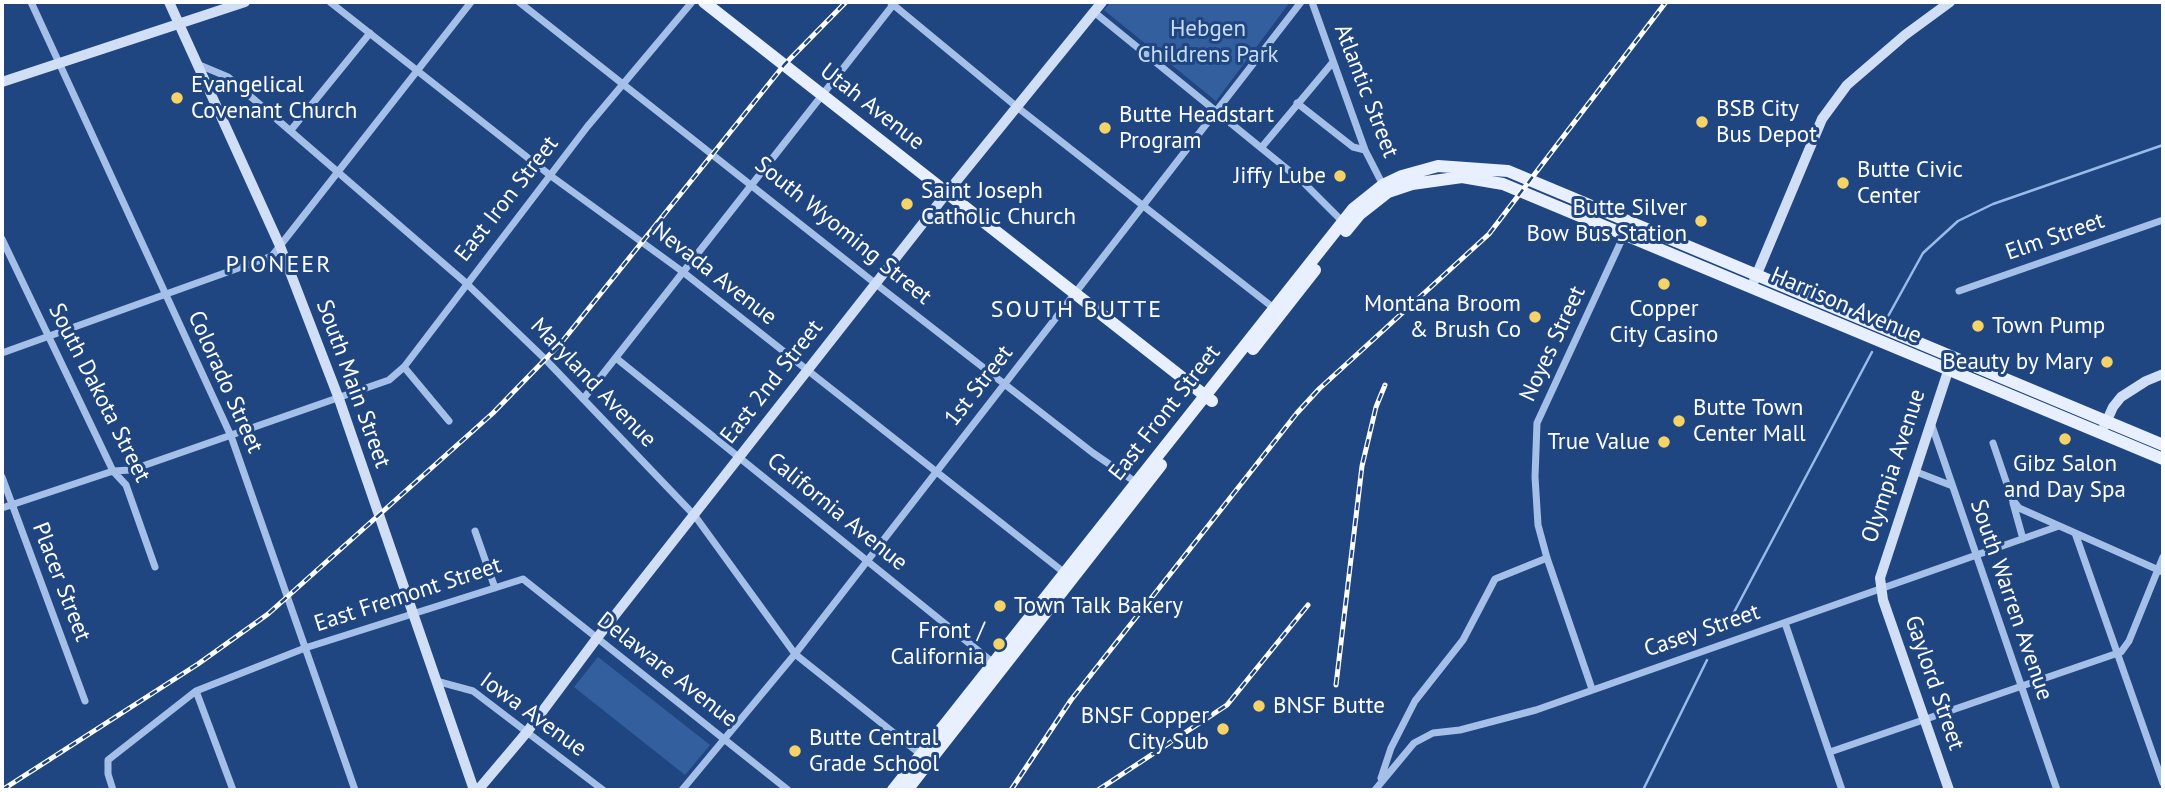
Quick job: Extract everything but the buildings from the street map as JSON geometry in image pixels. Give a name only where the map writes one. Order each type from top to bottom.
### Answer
[{"type":"main road","name":"Utah Avenue","points":[[704,2],[1209,399]]},
{"type":"main road","name":"East Front Street","points":[[893,790],[925,758],[1346,225],[1360,202],[1402,176],[1438,166],[1480,167],[1507,171],[1526,178]]},
{"type":"main road","name":"East Front Street","points":[[1385,188],[1440,177],[1478,178],[1515,187]]},
{"type":"main road","name":"Harrison Avenue","points":[[1526,178],[1953,358],[2104,427],[2163,459]]},
{"type":"main road","name":"Harrison Avenue","points":[[1515,187],[1948,371],[2104,427],[2163,445]]},
{"type":"main road","points":[[1530,194],[1574,206],[1584,201]]},
{"type":"main road","name":"East Front Street","points":[[907,790],[925,758]]},
{"type":"street","name":"Colorado Street","points":[[31,2],[230,436],[355,790]]},
{"type":"street","name":"South Main Street","points":[[169,2],[280,246],[338,399],[476,790]]},
{"type":"street","points":[[2,82],[245,2]]},
{"type":"street","name":"Nevada Avenue","points":[[330,2],[551,176],[683,272],[1068,575]]},
{"type":"street","points":[[2,354],[272,256],[471,2]]},
{"type":"street","name":"South Wyoming Street","points":[[519,2],[1093,453],[1140,485]]},
{"type":"street","name":"East Iron Street","points":[[2,508],[113,471],[131,470],[389,380],[404,367],[466,283],[691,2]]},
{"type":"street","name":"East 2nd Street","points":[[476,790],[527,733],[597,638],[946,194],[1102,2]]},
{"type":"street","name":"1st Street","points":[[682,790],[795,654],[1301,2]]},
{"type":"street","name":"Atlantic Street","points":[[1312,2],[1365,150],[1385,188]]},
{"type":"street","points":[[1752,289],[1822,119],[1847,85],[1905,35],[1950,2]]},
{"type":"street","points":[[584,398],[892,3],[1017,107],[1278,311]]},
{"type":"street","points":[[1094,12],[1303,182],[1346,225]]},
{"type":"street","points":[[291,130],[370,33]]},
{"type":"street","points":[[1261,148],[1333,62]]},
{"type":"street","name":"Maryland Avenue","points":[[197,64],[228,77],[466,283],[584,398],[695,516],[795,654],[925,758]]},
{"type":"street","points":[[1297,103],[1353,147],[1365,150]]},
{"type":"street","name":"Elm Street","points":[[1959,291],[2163,220]]},
{"type":"street","name":"Noyes Street","points":[[1592,690],[1546,558],[1538,513],[1538,423],[1630,222]]},
{"type":"street","name":"South Dakota Street","points":[[2,239],[113,471],[126,485],[155,567]]},
{"type":"street","name":"California Avenue","points":[[616,358],[998,666]]},
{"type":"street","name":"Olympia Avenue","points":[[1880,590],[1881,573],[1953,358]]},
{"type":"street","points":[[404,367],[449,421]]},
{"type":"street","points":[[2104,427],[2121,397],[2163,374]]},
{"type":"street","name":"South Warren Avenue","points":[[1930,422],[1974,557],[2057,790]]},
{"type":"street","points":[[1993,443],[2023,539]]},
{"type":"street","points":[[1914,471],[1950,485]]},
{"type":"street","name":"Placer Street","points":[[2,477],[85,701]]},
{"type":"street","points":[[2012,499],[2023,511],[2161,570]]},
{"type":"street","name":"Casey Street","points":[[1375,790],[1380,780],[1414,743],[1433,733],[1494,722],[1592,690],[2059,526]]},
{"type":"street","points":[[475,531],[495,588]]},
{"type":"street","points":[[2075,533],[2163,783]]},
{"type":"street","points":[[1830,752],[2117,653],[2129,641],[2161,570],[2163,557]]},
{"type":"street","points":[[1380,780],[1391,747],[1415,701],[1463,640],[1495,579],[1546,558]]},
{"type":"street","name":"East Fremont Street","points":[[113,790],[108,774],[108,760],[196,691],[305,648],[523,579]]},
{"type":"street","name":"Delaware Avenue","points":[[523,579],[788,790]]},
{"type":"street","name":"Gaylord Street","points":[[1880,590],[1949,790]]},
{"type":"street","points":[[1785,623],[1842,790]]},
{"type":"street","name":"Iowa Avenue","points":[[436,681],[473,691],[603,790]]},
{"type":"street","points":[[196,691],[233,790]]},
{"type":"green space","name":"Hebgen Childrens Park","points":[[1111,2],[1290,2],[1216,101],[1104,10]]},
{"type":"green space","points":[[598,657],[710,745],[685,775],[574,687]]},
{"type":"waterway","points":[[1886,320],[1923,253],[1958,221],[1993,204],[2163,145]]},
{"type":"waterway","points":[[1724,631],[1872,352]]},
{"type":"waterway","points":[[1643,790],[1707,660]]},
{"type":"railway","points":[[2,790],[198,664],[268,614],[493,413],[561,343],[784,65],[846,2]]},
{"type":"railway","points":[[1011,790],[1071,700],[1297,413],[1319,389],[1489,234],[1666,2]]},
{"type":"railway","points":[[1336,685],[1362,466],[1376,407],[1385,385]]},
{"type":"railway","points":[[1098,790],[1227,705],[1308,605]]},
{"type":"place","name":"Evangelical Covenant Church","points":[[177,98]]},
{"type":"place","name":"BSB City Bus Depot","points":[[1702,122]]},
{"type":"place","name":"Butte Headstart Program","points":[[1105,128]]},
{"type":"place","name":"Jiffy Lube","points":[[1340,176]]},
{"type":"place","name":"Butte Civic Center","points":[[1843,183]]},
{"type":"place","name":"Saint Joseph Catholic Church","points":[[907,204]]},
{"type":"place","name":"Butte Silver Bow Bus Station","points":[[1701,221]]},
{"type":"place","name":"Copper City Casino","points":[[1664,284]]},
{"type":"place","name":"Montana Broom & Brush Co","points":[[1535,317]]},
{"type":"place","name":"Town Pump","points":[[1978,326]]},
{"type":"place","name":"Beauty by Mary","points":[[2107,362]]},
{"type":"place","name":"Butte Town Center Mall","points":[[1679,421]]},
{"type":"place","name":"Gibz Salon and Day Spa","points":[[2065,439]]},
{"type":"place","name":"True Value","points":[[1664,442]]},
{"type":"place","name":"Town Talk Bakery","points":[[1000,606]]},
{"type":"place","name":"Front / California","points":[[999,644]]},
{"type":"place","name":"BNSF Butte","points":[[1259,706]]},
{"type":"place","name":"BNSF Copper City Sub","points":[[1223,729]]},
{"type":"place","name":"Butte Central Grade School","points":[[795,751]]},
{"type":"district","name":"PIONEER","points":[[279,265]]},
{"type":"district","name":"SOUTH BUTTE","points":[[1077,310]]}]
